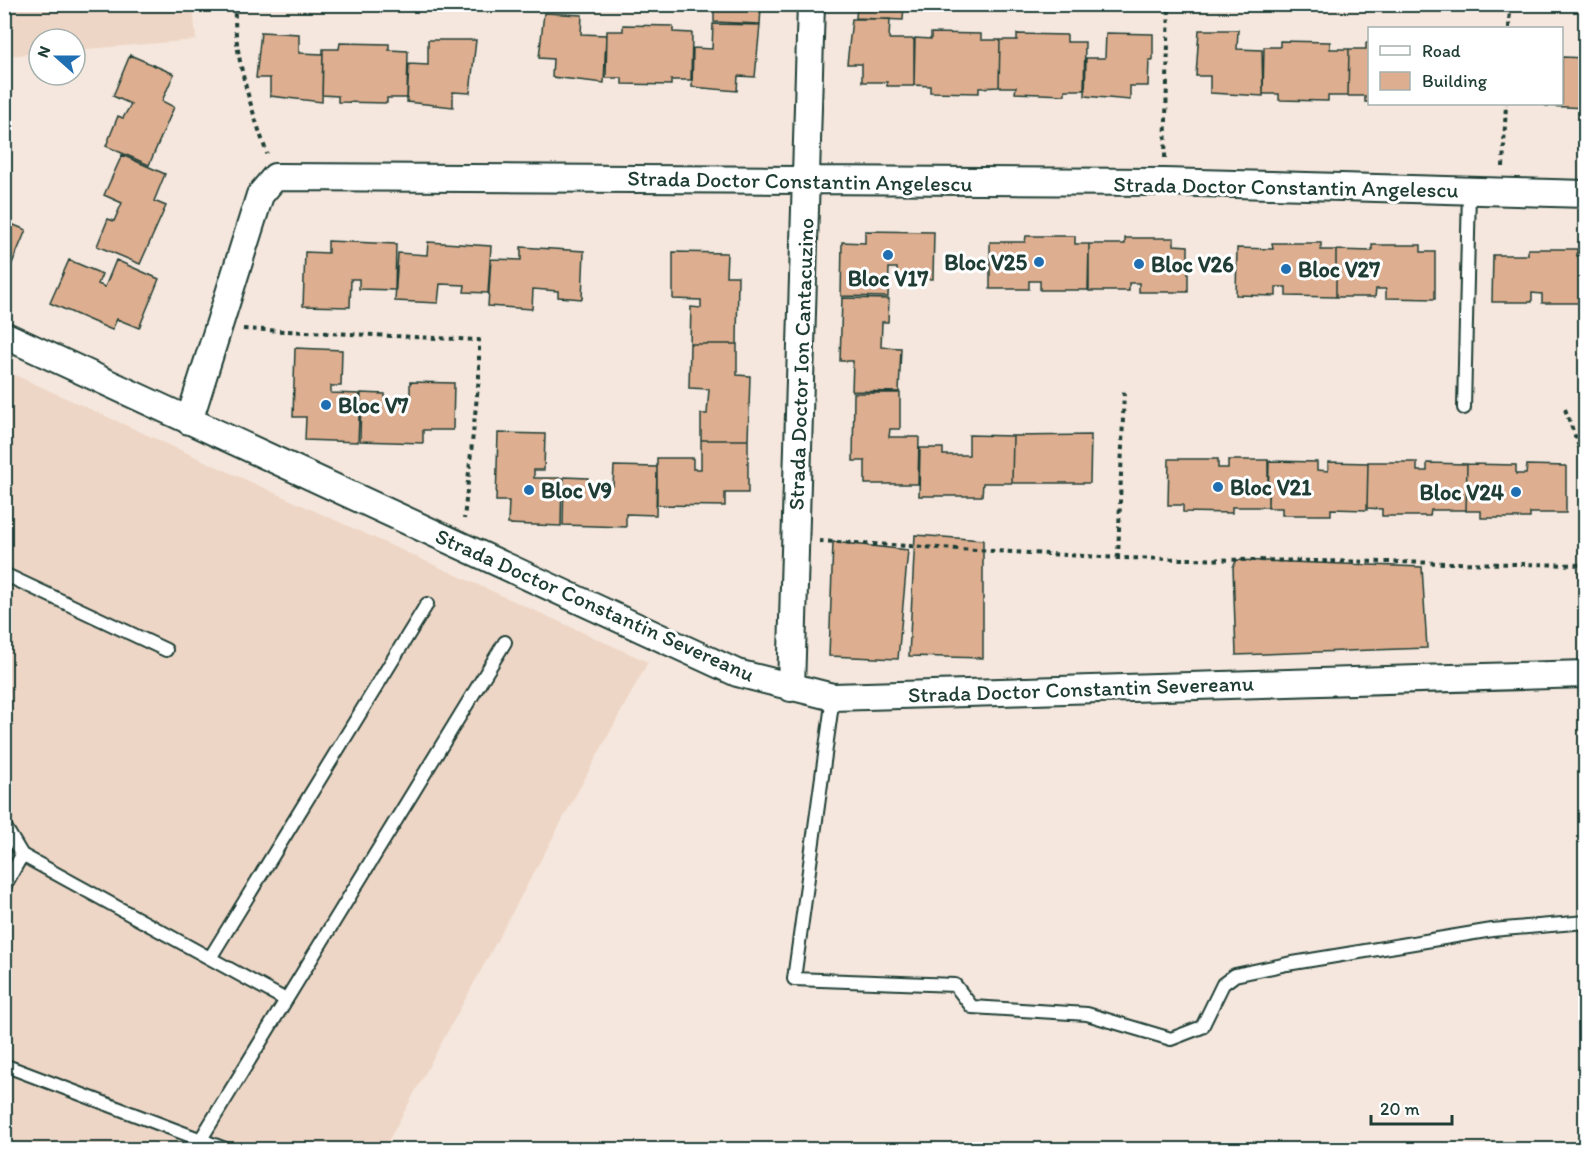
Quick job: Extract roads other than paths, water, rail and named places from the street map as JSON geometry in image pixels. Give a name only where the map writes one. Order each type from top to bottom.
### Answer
[{"type":"street","name":"Strada Doctor Ion Cantacuzino","points":[[791,688],[808,179],[811,4]]},
{"type":"street","name":"Strada Doctor Constantin Angelescu","points":[[189,421],[260,195],[275,177],[808,179],[955,183],[1164,182],[1586,194]]},
{"type":"street","name":"Strada Doctor Constantin Severeanu","points":[[4,335],[737,673],[791,688],[833,697],[1585,674]]},
{"type":"lane","points":[[1464,408],[1470,191]]},
{"type":"lane","points":[[4,574],[166,650]]},
{"type":"lane","points":[[210,958],[427,604]]},
{"type":"lane","points":[[201,1139],[505,642]]},
{"type":"lane","points":[[833,697],[794,979],[955,984],[972,1007],[1087,1014],[1171,1039],[1202,1027],[1223,984],[1235,975],[1287,964],[1492,930],[1586,922]]},
{"type":"lane","points":[[4,825],[22,855],[286,1000]]},
{"type":"lane","points":[[4,887],[22,855]]},
{"type":"lane","points":[[4,1065],[228,1149]]},
{"type":"place","name":"Bloc V17","points":[[888,255]]},
{"type":"place","name":"Bloc V25","points":[[1039,262]]},
{"type":"place","name":"Bloc V26","points":[[1139,264]]},
{"type":"place","name":"Bloc V27","points":[[1286,269]]},
{"type":"place","name":"Bloc V7","points":[[326,405]]},
{"type":"place","name":"Bloc V21","points":[[1218,487]]},
{"type":"place","name":"Bloc V9","points":[[529,490]]},
{"type":"place","name":"Bloc V24","points":[[1516,492]]}]
